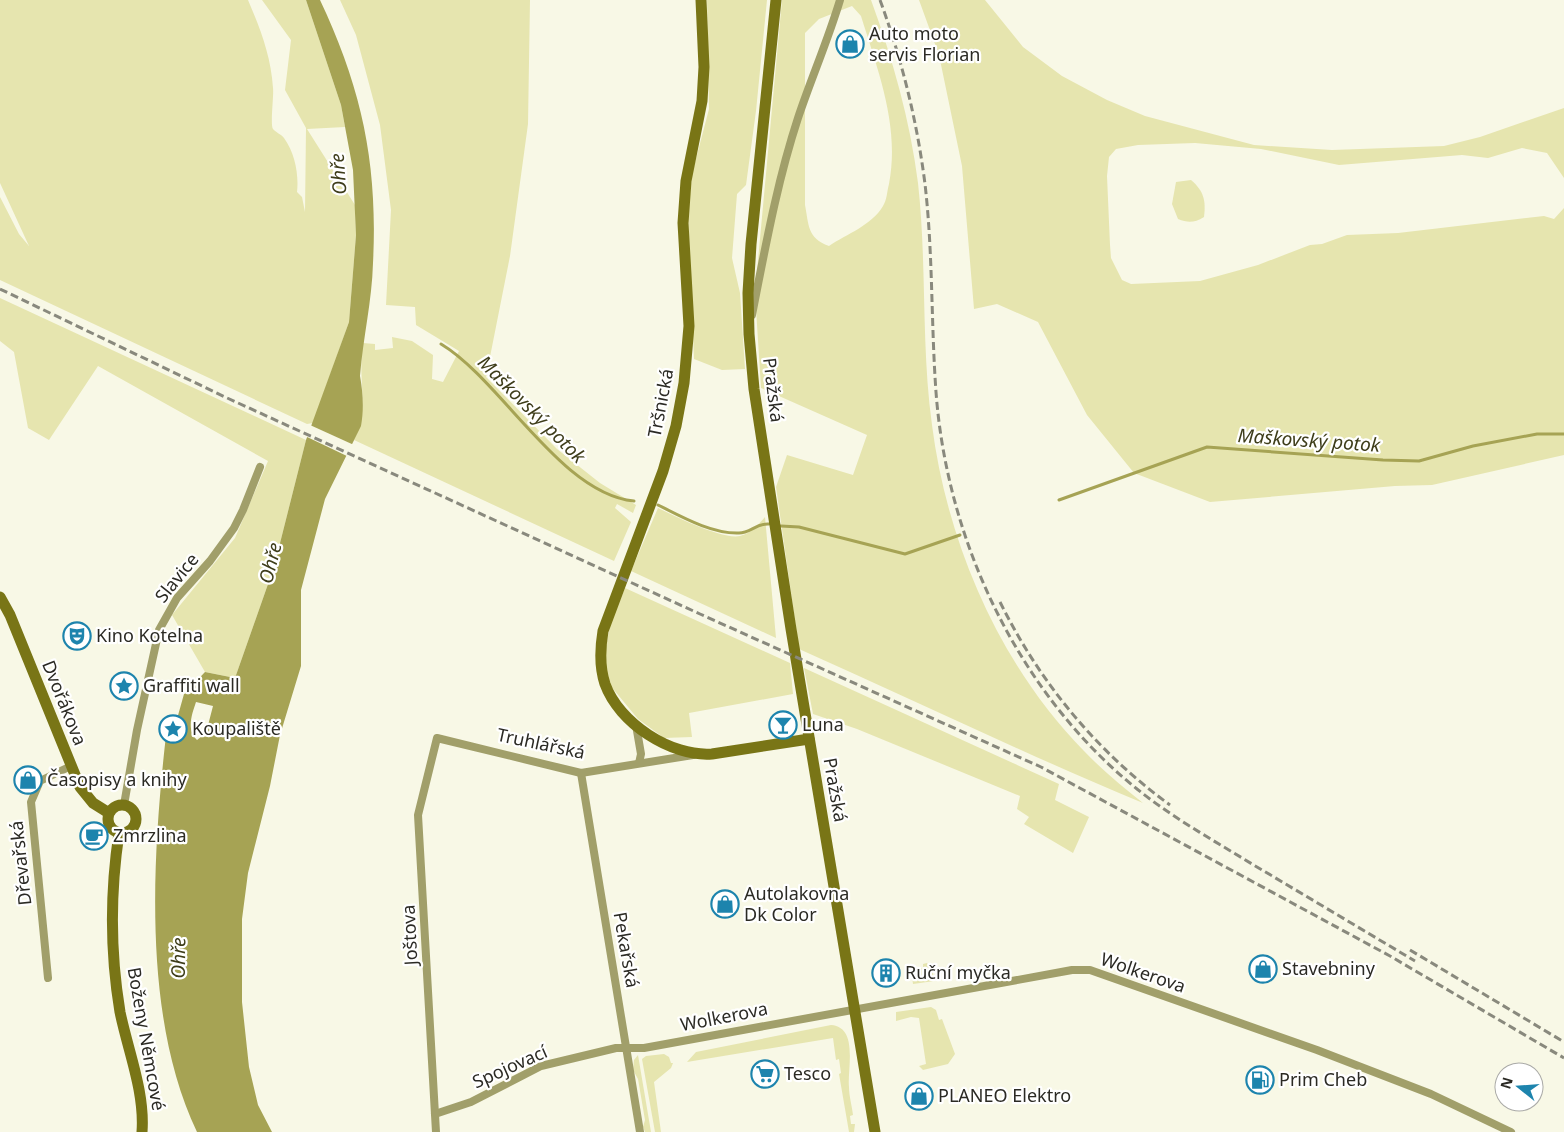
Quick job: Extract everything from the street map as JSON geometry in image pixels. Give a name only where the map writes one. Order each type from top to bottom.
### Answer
[{"type":"street","name":"Tršnická","points":[[696,755],[660,740],[636,725],[619,708],[609,692],[601,670],[600,647],[608,615],[663,471],[676,426],[684,383],[688,326],[683,223],[687,176],[702,94],[704,67],[701,0]]},
{"type":"street","name":"Pražská","points":[[776,0],[751,244],[748,293],[749,334],[754,389],[808,739],[875,1132]]},
{"type":"street","name":"Pražská","points":[[749,334],[774,201],[798,118],[825,48],[840,0]]},
{"type":"street","name":"Slavice","points":[[124,805],[136,730],[159,630],[177,598],[210,562],[234,528],[260,467]]},
{"type":"street","name":"Dvořákova","points":[[0,597],[3,611],[85,794],[109,813]]},
{"type":"street","points":[[636,725],[641,748],[639,762]]},
{"type":"street","name":"Truhlářská","points":[[436,738],[581,773],[639,762],[712,754],[808,739]]},
{"type":"street","name":"Joštova","points":[[436,738],[418,815],[436,1132]]},
{"type":"street","name":"Dřevařská","points":[[48,978],[31,802],[40,781],[71,766]]},
{"type":"street","name":"Pekařská","points":[[581,773],[628,1048],[640,1132]]},
{"type":"street","points":[[124,805],[133,810],[136,821],[130,831],[120,833],[110,827],[108,822],[109,813],[115,806],[124,805]]},
{"type":"street","name":"Boženy Němcové","points":[[120,833],[112,894],[113,958],[121,1013],[142,1102],[142,1132]]},
{"type":"street","name":"Wolkerova","points":[[628,1048],[644,1048],[854,1008],[1072,970],[1090,970],[1317,1050],[1431,1094],[1511,1132]]},
{"type":"street","name":"Spojovací","points":[[435,1114],[471,1102],[541,1066],[616,1048],[628,1048]]},
{"type":"green space","points":[[0,0],[248,0],[261,32],[270,65],[273,92],[272,126],[284,138],[291,150],[297,171],[297,192],[302,197],[305,212],[306,128],[285,90],[291,40],[262,0],[306,0],[341,105],[345,127],[307,129],[355,205],[356,235],[349,322],[313,423],[307,424],[0,280],[0,197],[19,234],[29,246],[0,183]]},
{"type":"green space","points":[[340,0],[530,0],[528,124],[510,256],[486,377],[557,449],[600,483],[636,505],[633,513],[617,504],[615,508],[631,522],[614,561],[354,440],[359,429],[361,417],[363,343],[375,344],[375,350],[393,348],[392,337],[412,341],[433,355],[432,379],[443,382],[459,351],[416,325],[415,307],[386,305],[391,210],[380,125],[356,35]]},
{"type":"green space","points":[[707,0],[767,0],[756,111],[746,185],[737,194],[732,258],[740,293],[745,369],[722,370],[694,359],[688,215],[692,174],[709,109]]},
{"type":"green space","points":[[782,0],[871,0],[900,90],[915,160],[921,213],[926,365],[939,469],[950,514],[982,600],[1003,642],[1027,681],[1054,717],[1084,751],[1105,772],[1143,803],[1014,747],[799,649],[776,487],[787,455],[853,475],[867,435],[761,388],[755,293]],"holes":[[[852,6],[861,16],[886,99],[892,141],[889,184],[885,201],[878,213],[859,229],[829,246],[817,239],[810,230],[805,205],[805,33],[819,19]]]},
{"type":"green space","points":[[919,0],[985,0],[1023,47],[1062,76],[1107,100],[1145,116],[1254,145],[1332,150],[1444,146],[1480,137],[1564,108],[1564,178],[1547,153],[1522,148],[1488,158],[1462,155],[1339,165],[1261,149],[1195,143],[1138,145],[1116,149],[1109,157],[1107,176],[1111,258],[1122,280],[1131,284],[1200,281],[1258,265],[1310,245],[1322,244],[1347,235],[1398,233],[1544,216],[1554,219],[1564,208],[1564,455],[1432,485],[1395,486],[1210,502],[1134,473],[1087,415],[1038,322],[997,304],[974,309],[962,166],[939,55]]},
{"type":"green space","points":[[1191,180],[1201,192],[1205,211],[1204,217],[1188,222],[1178,219],[1172,204],[1176,182]]},
{"type":"green space","points":[[0,298],[306,440],[274,567],[235,678],[205,672],[172,615],[235,538],[268,461],[98,366],[49,440],[28,428],[14,352],[0,341]]},
{"type":"green space","points":[[658,508],[711,531],[732,536],[748,533],[765,517],[776,638],[631,571]]},
{"type":"green space","points":[[625,588],[790,663],[793,694],[689,713],[692,737],[664,738],[638,719],[609,684],[606,670],[606,647],[610,625]]},
{"type":"green space","points":[[804,668],[1059,784],[1055,800],[1089,817],[1073,853],[1024,824],[1029,817],[1017,809],[1020,796],[857,729],[813,714]]},
{"type":"green space","points":[[927,963],[932,966],[934,981],[913,984],[911,969],[923,968],[923,964]]},
{"type":"green space","points":[[931,1007],[936,1010],[939,1020],[942,1019],[955,1054],[948,1064],[923,1070],[919,1066],[926,1064],[919,1018],[911,1017],[896,1021],[896,1012]]},
{"type":"green space","points":[[831,1025],[840,1028],[845,1033],[850,1050],[849,1090],[853,1115],[850,1116],[851,1124],[855,1124],[854,1132],[849,1132],[839,1074],[841,1073],[839,1059],[836,1060],[833,1038],[687,1062],[696,1052]]},
{"type":"green space","points":[[664,1054],[673,1063],[671,1068],[654,1082],[661,1132],[655,1132],[642,1059],[646,1056]]},
{"type":"green space","points":[[638,1055],[651,1132],[645,1132],[643,1127],[645,1120],[638,1079],[633,1070],[634,1060]]},
{"type":"water","name":"Ohře","points":[[306,0],[320,0],[335,33],[357,96],[370,160],[374,227],[373,263],[360,376],[363,401],[362,420],[361,426],[325,499],[301,590],[301,666],[280,735],[270,786],[248,873],[242,919],[242,1002],[249,1067],[258,1105],[272,1132],[197,1132],[179,1085],[166,1035],[159,982],[156,928],[156,873],[158,820],[168,718],[177,719],[184,694],[205,672],[235,678],[274,567],[306,440],[349,322],[356,235],[353,170],[341,105]],"holes":[[[196,702],[213,706],[206,733],[197,740],[191,727]]]},
{"type":"pier","points":[[310,425],[354,445],[349,457],[305,436]]},
{"type":"waterway","name":"Maškovský potok","points":[[441,344],[464,361],[557,458],[581,479],[607,494],[634,501]]},
{"type":"waterway","name":"Maškovský potok","points":[[1059,500],[1207,447],[1419,461],[1473,446],[1537,434],[1564,434]]},
{"type":"waterway","name":"Maškovský potok","points":[[658,505],[697,524],[729,533],[743,533],[761,525],[769,524]]},
{"type":"waterway","name":"Maškovský potok","points":[[781,526],[799,527],[905,554],[960,535]]},
{"type":"railway","points":[[880,0],[908,91],[918,137],[925,184],[936,392],[943,448],[955,504],[973,558],[996,611],[1024,661],[1057,708],[1095,751],[1137,789],[1193,828],[1415,961]]},
{"type":"railway","points":[[0,289],[225,397],[1041,767],[1390,956],[1564,1058]]},
{"type":"railway","points":[[1000,602],[1033,660],[1073,714],[1118,762],[1170,805]]},
{"type":"railway","points":[[1410,950],[1564,1042]]},
{"type":"place","name":"Auto moto servis Florian","points":[[850,44]]},
{"type":"place","name":"Kino Kotelna","points":[[77,636]]},
{"type":"place","name":"Graffiti wall","points":[[124,686]]},
{"type":"place","name":"Luna","points":[[783,725]]},
{"type":"place","name":"Koupaliště","points":[[173,729]]},
{"type":"place","name":"Časopisy a knihy","points":[[28,780]]},
{"type":"place","name":"Zmrzlina","points":[[94,836]]},
{"type":"place","name":"Autolakovna Dk Color","points":[[725,904]]},
{"type":"place","name":"Stavebniny","points":[[1263,969]]},
{"type":"place","name":"Ruční myčka","points":[[886,973]]},
{"type":"place","name":"Tesco","points":[[765,1074]]},
{"type":"place","name":"Prim Cheb","points":[[1260,1080]]},
{"type":"place","name":"PLANEO Elektro","points":[[919,1096]]}]
